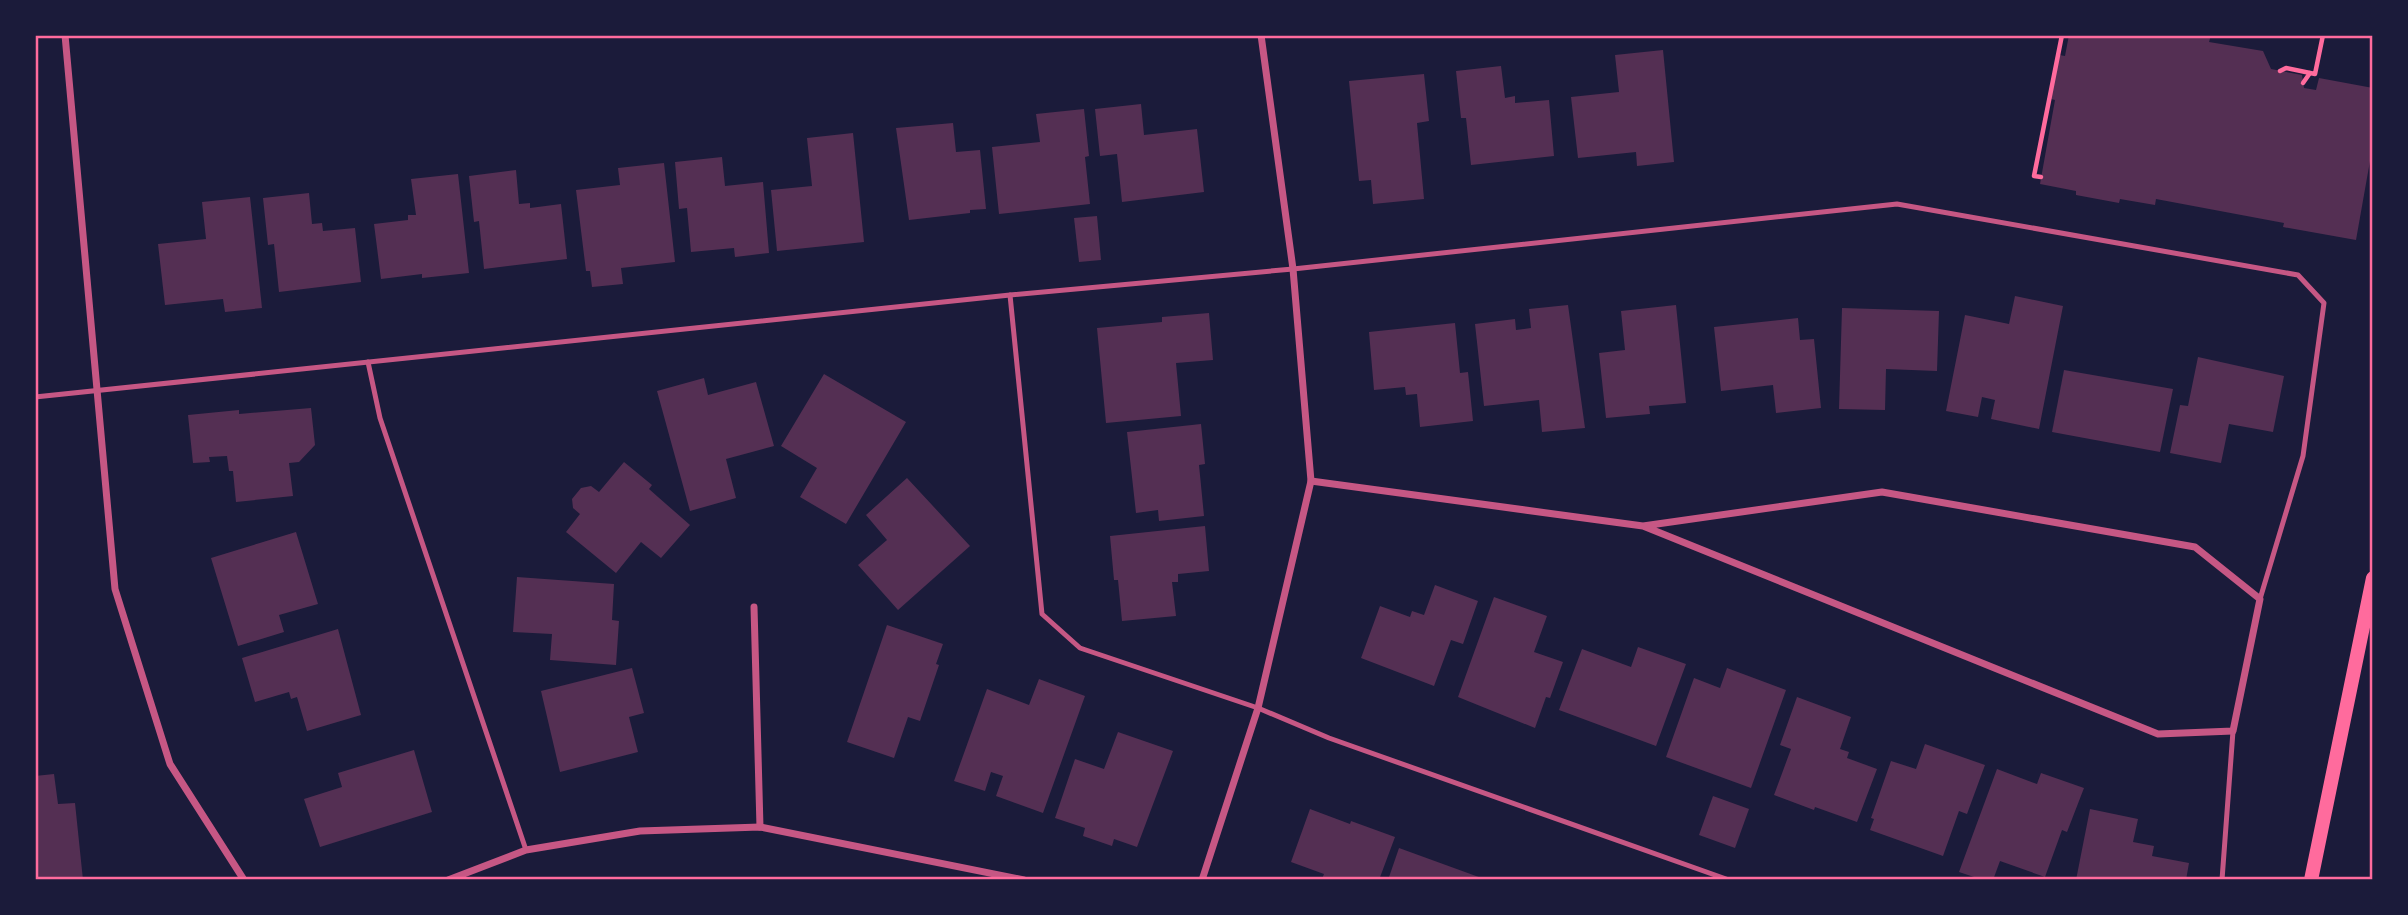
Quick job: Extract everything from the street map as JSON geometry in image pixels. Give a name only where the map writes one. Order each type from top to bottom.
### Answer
[{"type":"main road","points":[[2311,880],[2373,578]]},
{"type":"street","points":[[65,35],[115,589],[170,764],[244,880]]},
{"type":"street","points":[[1202,880],[1258,708],[1311,481],[1293,269],[1261,35]]},
{"type":"street","points":[[1311,481],[1643,526],[2158,734],[2233,731],[2260,599],[2195,547],[1882,492],[1643,526]]},
{"type":"street","points":[[754,607],[761,827]]},
{"type":"street","points":[[448,880],[526,850],[640,831],[761,827],[1024,880]]},
{"type":"lane","points":[[35,397],[1010,295],[1293,269],[1898,204],[2298,275],[2324,303],[2303,457],[2260,599]]},
{"type":"lane","points":[[1010,295],[1042,614],[1080,648],[1258,708],[1329,738],[1728,880]]},
{"type":"lane","points":[[368,362],[380,418],[526,850]]},
{"type":"lane","points":[[2222,880],[2233,731]]},
{"type":"path","points":[[2041,177],[2034,176],[2062,35]]},
{"type":"path","points":[[2280,71],[2286,68],[2315,74],[2323,35]]},
{"type":"path","points":[[2303,83],[2310,73]]},
{"type":"building","points":[[2069,35],[2211,35],[2209,42],[2263,51],[2271,69],[2302,75],[2304,88],[2316,90],[2319,78],[2373,88],[2373,144],[2356,240],[2283,227],[2284,223],[2156,199],[2155,205],[2120,199],[2119,203],[2076,195],[2076,191],[2040,184],[2055,100],[2051,99],[2059,55],[2065,56]]},
{"type":"building","points":[[1663,50],[1674,162],[1637,166],[1636,152],[1578,158],[1571,97],[1619,92],[1615,55]]},
{"type":"building","points":[[1501,66],[1505,98],[1515,96],[1515,103],[1549,100],[1554,156],[1471,165],[1466,118],[1461,118],[1456,71]]},
{"type":"building","points":[[1424,74],[1429,121],[1417,123],[1424,199],[1373,204],[1371,180],[1359,181],[1349,81]]},
{"type":"building","points":[[1141,104],[1144,135],[1197,129],[1204,192],[1122,202],[1117,154],[1100,156],[1095,109]]},
{"type":"building","points":[[1084,109],[1090,204],[999,214],[992,147],[1040,142],[1036,114]]},
{"type":"building","points":[[953,123],[956,152],[980,150],[986,209],[909,220],[896,128]]},
{"type":"building","points":[[853,133],[864,242],[777,251],[771,190],[812,186],[807,138]]},
{"type":"building","points":[[722,157],[725,186],[763,182],[769,253],[735,257],[734,248],[691,252],[687,208],[679,209],[675,162]]},
{"type":"building","points":[[664,163],[675,262],[621,268],[623,284],[592,287],[590,271],[586,271],[576,190],[620,185],[618,168]]},
{"type":"building","points":[[516,170],[519,204],[530,203],[530,208],[561,204],[567,259],[484,269],[479,221],[474,222],[469,176]]},
{"type":"building","points":[[458,174],[469,273],[422,278],[422,274],[381,279],[374,224],[408,220],[408,215],[416,215],[411,179]]},
{"type":"building","points":[[309,193],[312,224],[322,223],[323,231],[355,228],[361,282],[279,292],[274,244],[268,245],[263,198]]},
{"type":"building","points":[[250,197],[262,308],[225,312],[223,299],[165,305],[158,244],[206,239],[202,202]]},
{"type":"building","points":[[1097,216],[1101,260],[1079,262],[1074,218]]},
{"type":"building","points":[[2015,296],[2063,306],[2039,429],[1991,419],[1995,400],[1982,397],[1978,417],[1946,411],[1965,315],[2009,324]]},
{"type":"building","points":[[1568,305],[1585,428],[1542,432],[1539,400],[1484,406],[1475,324],[1515,319],[1516,330],[1531,328],[1529,309]]},
{"type":"building","points":[[1676,305],[1686,403],[1649,406],[1650,414],[1606,418],[1599,353],[1625,350],[1621,311]]},
{"type":"building","points":[[1842,308],[1939,311],[1937,371],[1886,369],[1885,410],[1839,409]]},
{"type":"building","points":[[1209,313],[1213,360],[1176,363],[1181,416],[1106,423],[1097,328],[1162,322],[1162,317]]},
{"type":"building","points":[[1798,318],[1800,340],[1814,339],[1821,408],[1776,413],[1773,385],[1721,391],[1714,327]]},
{"type":"building","points":[[1455,323],[1460,373],[1468,372],[1473,421],[1420,427],[1417,394],[1406,395],[1405,387],[1374,390],[1369,332]]},
{"type":"building","points":[[2198,357],[2284,376],[2273,432],[2229,424],[2221,463],[2170,453],[2180,405],[2188,406]]},
{"type":"building","points":[[2064,370],[2173,389],[2160,452],[2052,432]]},
{"type":"building","points":[[824,374],[906,422],[846,524],[800,497],[817,468],[781,446]]},
{"type":"building","points":[[704,378],[708,395],[756,382],[774,446],[726,459],[736,498],[690,511],[657,391]]},
{"type":"building","points":[[311,408],[315,445],[299,462],[289,463],[293,496],[236,502],[233,471],[229,471],[227,456],[209,457],[210,462],[193,463],[188,415]]},
{"type":"building","points":[[1201,424],[1205,464],[1199,465],[1204,516],[1159,521],[1158,510],[1136,513],[1127,432]]},
{"type":"building","points":[[624,462],[652,485],[649,489],[690,525],[661,558],[641,542],[616,573],[566,532],[580,514],[573,508],[572,499],[581,488],[591,486],[599,492]]},
{"type":"building","points":[[907,478],[970,546],[898,610],[858,565],[887,540],[866,515]]},
{"type":"building","points":[[1205,526],[1209,571],[1178,574],[1178,582],[1172,582],[1176,616],[1122,621],[1118,580],[1114,580],[1110,536]]},
{"type":"building","points":[[296,532],[318,604],[279,615],[284,632],[238,646],[211,558]]},
{"type":"building","points":[[517,577],[614,584],[612,620],[619,621],[616,665],[550,660],[552,634],[513,632]]},
{"type":"building","points":[[1435,585],[1478,601],[1463,644],[1451,640],[1434,686],[1361,658],[1380,606],[1410,617],[1412,611],[1424,615]]},
{"type":"building","points":[[1494,597],[1547,616],[1534,652],[1563,662],[1535,728],[1458,697]]},
{"type":"building","points":[[887,625],[943,644],[936,664],[939,665],[920,721],[908,717],[894,758],[847,742]]},
{"type":"building","points":[[338,629],[361,715],[307,731],[297,697],[291,699],[289,692],[255,702],[242,658]]},
{"type":"building","points":[[1638,647],[1686,664],[1656,746],[1559,710],[1582,649],[1631,667]]},
{"type":"building","points":[[632,668],[644,713],[629,717],[638,752],[560,772],[541,691]]},
{"type":"building","points":[[1727,668],[1786,690],[1751,788],[1666,757],[1694,678],[1720,688]]},
{"type":"building","points":[[1039,679],[1085,696],[1043,813],[996,796],[1003,776],[991,772],[985,791],[954,781],[987,689],[1029,705]]},
{"type":"building","points":[[1797,697],[1851,717],[1840,749],[1849,752],[1847,758],[1877,769],[1857,822],[1774,795],[1791,749],[1780,745]]},
{"type":"building","points":[[1118,732],[1173,751],[1137,847],[1114,839],[1112,846],[1083,836],[1085,828],[1055,818],[1075,759],[1104,769]]},
{"type":"building","points":[[1925,744],[1985,765],[1967,814],[1959,811],[1943,856],[1870,830],[1874,819],[1871,818],[1891,761],[1916,769]]},
{"type":"building","points":[[414,750],[432,812],[320,847],[304,799],[342,787],[338,773]]},
{"type":"building","points":[[1997,769],[2037,784],[2041,773],[2084,788],[2067,832],[2062,830],[2045,877],[2000,861],[1993,880],[1983,880],[1959,872]]},
{"type":"building","points":[[54,774],[58,804],[75,803],[83,880],[35,880],[35,776]]},
{"type":"building","points":[[1713,796],[1749,809],[1735,848],[1699,835]]},
{"type":"building","points":[[1310,809],[1395,837],[1379,880],[1325,880],[1322,879],[1324,874],[1291,862]]},
{"type":"building","points":[[2090,809],[2138,819],[2133,842],[2154,846],[2152,856],[2189,863],[2186,880],[2076,880]]},
{"type":"building","points":[[1399,848],[1487,880],[1388,880]]}]
